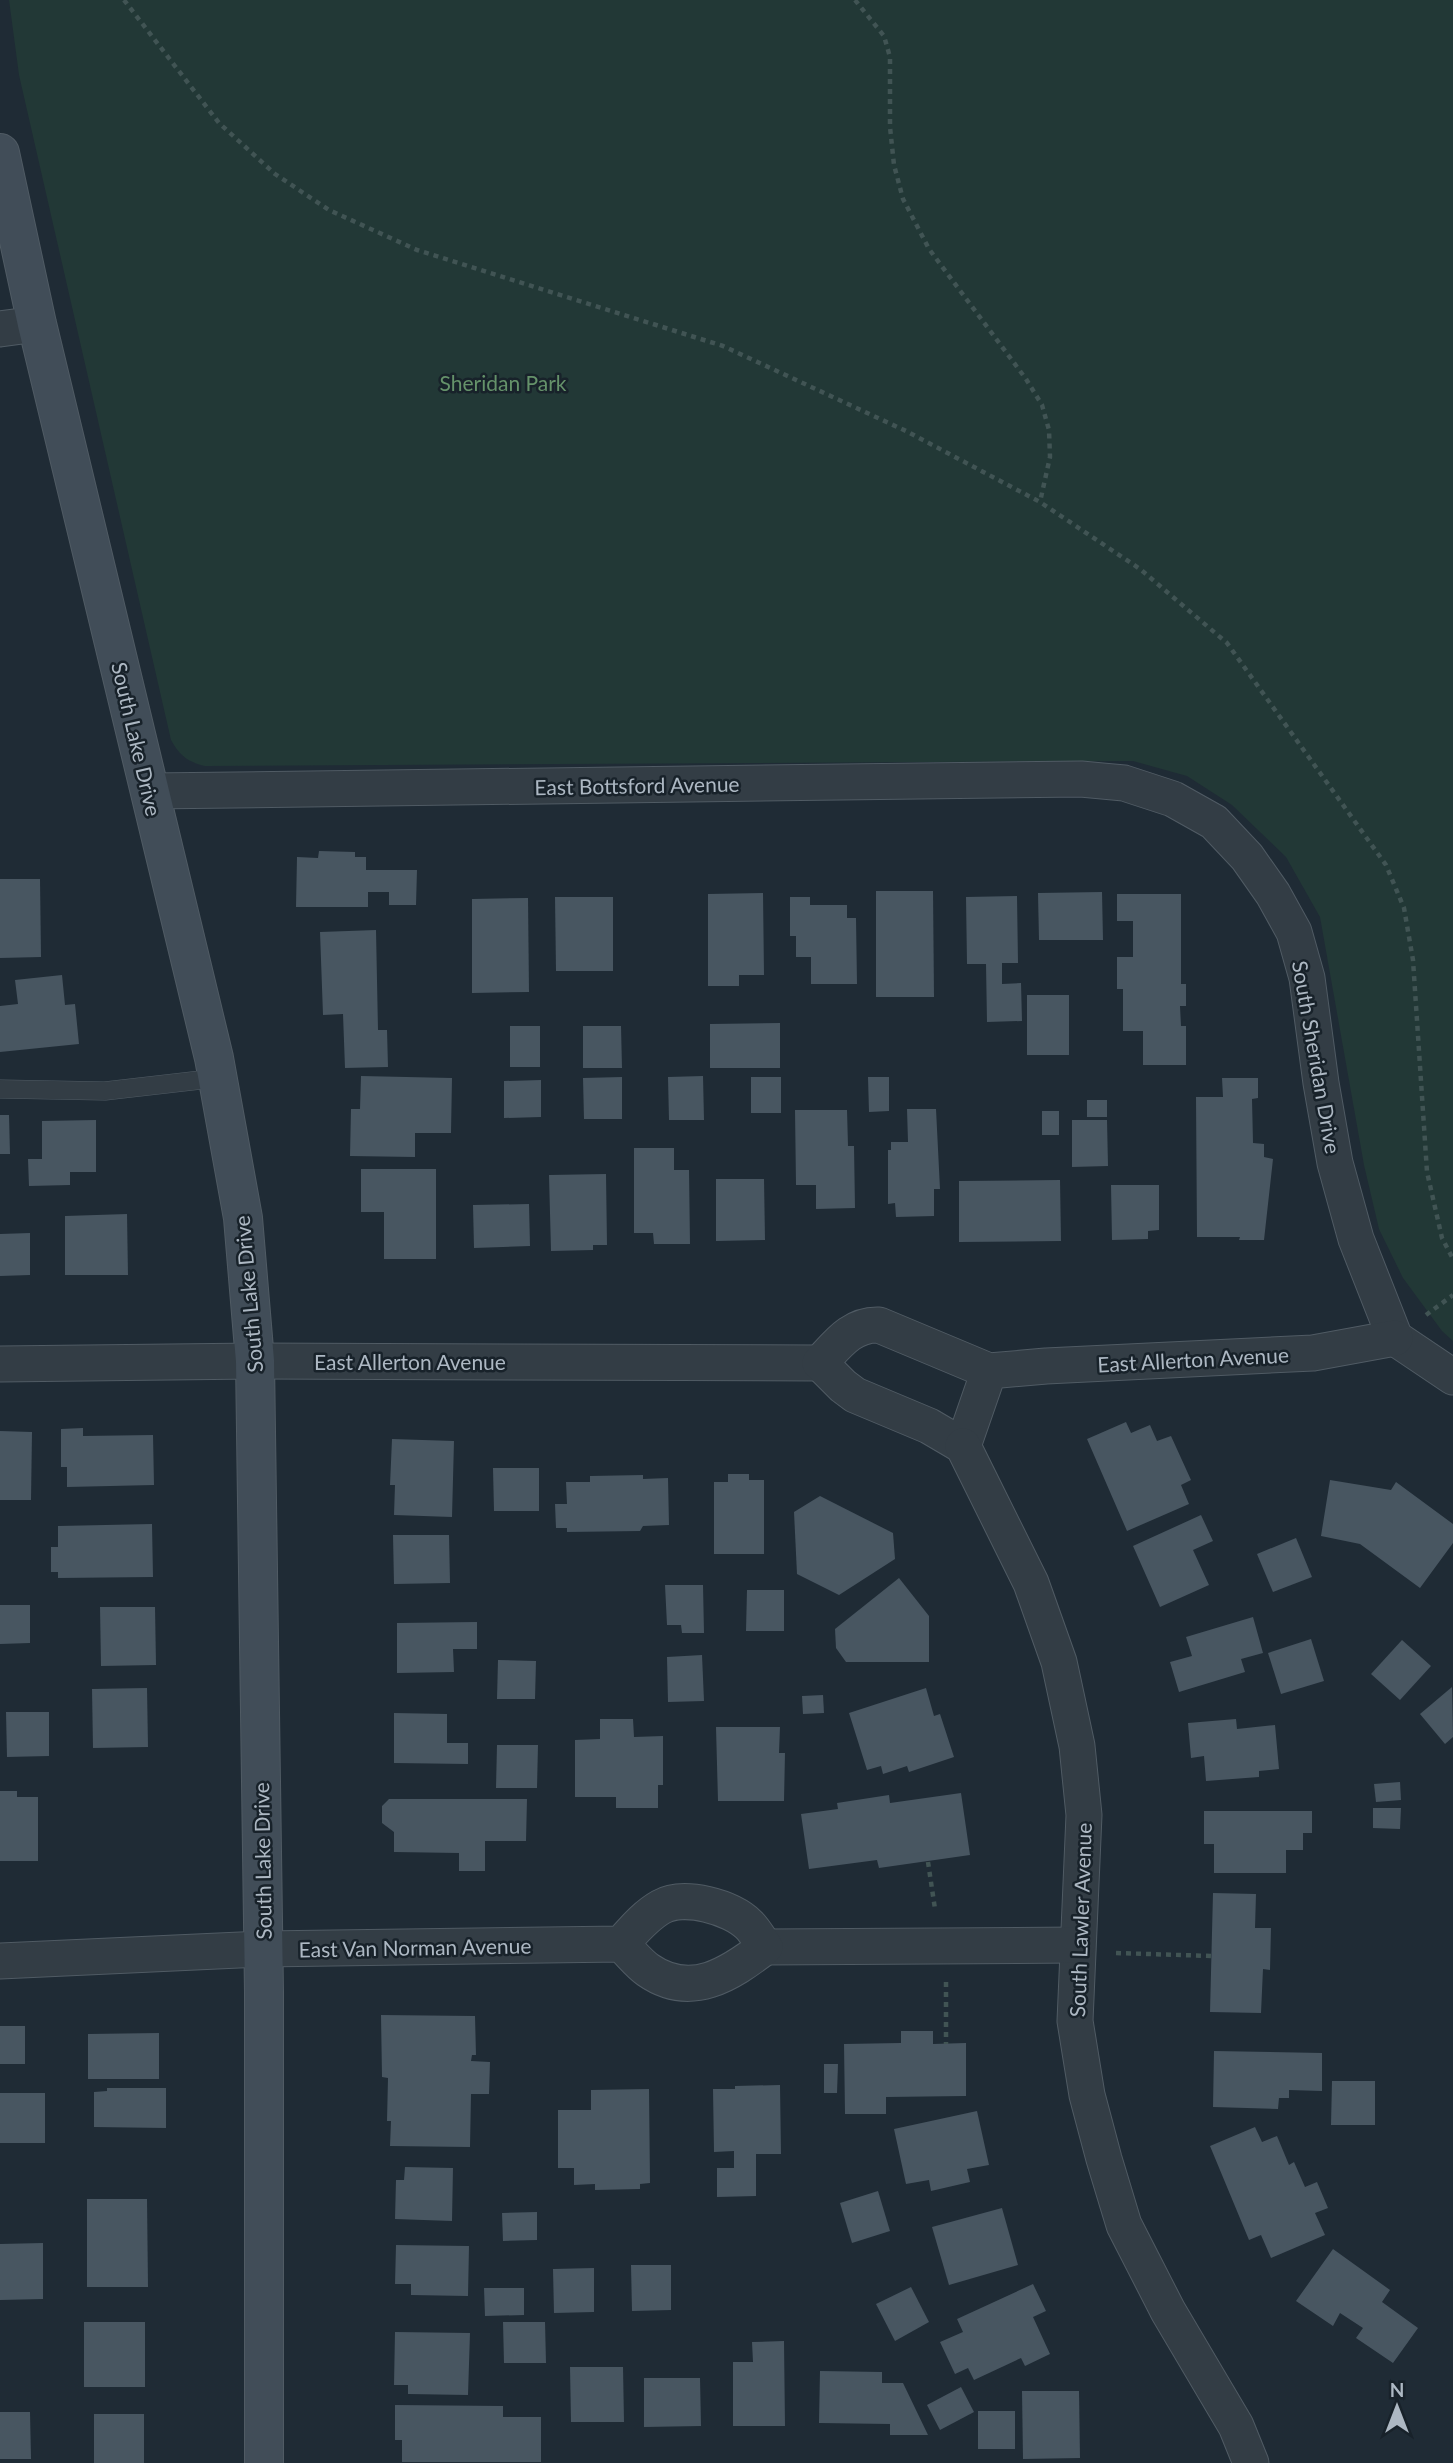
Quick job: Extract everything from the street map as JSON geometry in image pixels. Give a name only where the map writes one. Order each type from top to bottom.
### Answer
[{"type":"main road","name":"South Lake Drive","points":[[0,153],[37,324],[218,1078],[243,1218],[256,1361],[263,1949],[264,2463]]},
{"type":"street","points":[[0,329],[37,324]]},
{"type":"street","name":"East Bottsford Avenue","points":[[150,791],[1081,779],[1124,783]]},
{"type":"street","name":"South Sheridan Drive","points":[[1124,783],[1173,799],[1214,822],[1247,857],[1273,894],[1294,932],[1307,978],[1335,1163],[1356,1239],[1395,1338]]},
{"type":"street","name":"East Allerton Avenue","points":[[0,1364],[256,1361],[820,1363],[848,1334],[869,1325],[879,1325],[989,1371],[1314,1353],[1395,1338]]},
{"type":"street","points":[[1395,1338],[1453,1377]]},
{"type":"street","points":[[820,1363],[855,1395],[929,1426],[962,1446],[989,1371]]},
{"type":"street","name":"South Lawler Avenue","points":[[962,1446],[1031,1583],[1059,1662],[1077,1746],[1084,1815],[1075,2021],[1087,2095],[1124,2225],[1168,2311],[1236,2426],[1251,2463]]},
{"type":"street","points":[[765,1947],[748,1924],[719,1908],[692,1901],[664,1905],[648,1916],[621,1944],[649,1970],[682,1985],[715,1979],[744,1963],[765,1947],[944,1946],[1077,1949]]},
{"type":"street","name":"East Van Norman Avenue","points":[[0,1961],[263,1949],[621,1944]]},
{"type":"lane","points":[[0,1089],[105,1091],[218,1078]]},
{"type":"path","points":[[124,0],[219,123],[275,174],[329,209],[417,250],[723,346],[906,431],[1040,502],[1140,569],[1227,643],[1386,865],[1404,908],[1413,960],[1427,1172],[1442,1238],[1453,1259]]},
{"type":"path","points":[[855,0],[884,36],[890,57],[890,127],[894,165],[902,199],[929,249],[1026,379],[1042,405],[1049,430],[1050,457],[1040,502]]},
{"type":"path","points":[[928,1861],[944,1946],[946,2044]]},
{"type":"path","points":[[1077,1949],[1212,1955]]},
{"type":"green space","name":"Sheridan Park","points":[[9,0],[1453,0],[1453,1341],[1442,1331],[1403,1278],[1379,1229],[1364,1165],[1320,917],[1286,857],[1232,805],[1187,776],[1133,761],[205,766],[181,754],[171,740],[19,75]]},
{"type":"building","points":[[319,851],[355,852],[355,857],[366,857],[366,870],[417,870],[416,905],[389,905],[389,892],[368,892],[368,907],[296,907],[297,857],[318,858]]},
{"type":"building","points":[[0,879],[40,879],[41,957],[0,958]]},
{"type":"building","points":[[876,891],[933,891],[934,997],[876,997]]},
{"type":"building","points":[[1102,892],[1103,940],[1039,940],[1038,893]]},
{"type":"building","points":[[763,893],[764,975],[739,975],[739,986],[708,986],[708,894]]},
{"type":"building","points":[[1117,894],[1181,894],[1181,984],[1186,984],[1186,1006],[1180,1006],[1181,1026],[1186,1026],[1186,1065],[1143,1065],[1143,1031],[1123,1031],[1123,989],[1117,989],[1117,957],[1133,957],[1133,921],[1117,921]]},
{"type":"building","points":[[1017,896],[1018,963],[1002,963],[1002,984],[1021,983],[1022,1021],[987,1022],[986,964],[967,964],[966,897]]},
{"type":"building","points":[[555,897],[613,897],[613,971],[556,971]]},
{"type":"building","points":[[790,897],[810,897],[810,905],[847,905],[847,918],[856,918],[857,984],[811,984],[811,957],[796,957],[796,936],[790,936]]},
{"type":"building","points":[[528,898],[529,992],[472,993],[472,899]]},
{"type":"building","points":[[376,930],[378,1030],[387,1030],[388,1067],[345,1068],[343,1014],[323,1015],[320,932]]},
{"type":"building","points":[[62,975],[65,1005],[75,1004],[79,1044],[0,1052],[0,1006],[18,1004],[15,980]]},
{"type":"building","points":[[1027,995],[1069,995],[1069,1055],[1027,1055]]},
{"type":"building","points":[[780,1023],[780,1068],[710,1068],[710,1024]]},
{"type":"building","points":[[510,1026],[540,1026],[540,1067],[510,1067]]},
{"type":"building","points":[[583,1026],[621,1026],[622,1068],[583,1068]]},
{"type":"building","points":[[361,1076],[452,1078],[451,1133],[415,1133],[415,1157],[350,1156],[351,1109],[360,1109]]},
{"type":"building","points":[[703,1076],[704,1120],[669,1120],[668,1077]]},
{"type":"building","points":[[622,1077],[622,1119],[584,1119],[583,1078]]},
{"type":"building","points":[[751,1077],[781,1077],[781,1113],[751,1113]]},
{"type":"building","points":[[868,1077],[889,1077],[889,1111],[869,1112]]},
{"type":"building","points":[[1222,1078],[1258,1078],[1258,1098],[1252,1099],[1253,1143],[1264,1144],[1264,1157],[1273,1159],[1264,1240],[1197,1237],[1196,1097],[1223,1097]]},
{"type":"building","points":[[541,1080],[541,1117],[504,1118],[504,1081]]},
{"type":"building","points":[[1087,1100],[1107,1100],[1107,1117],[1087,1117]]},
{"type":"building","points":[[907,1109],[936,1109],[940,1189],[934,1189],[934,1216],[896,1217],[895,1203],[888,1204],[888,1150],[891,1150],[891,1142],[908,1142]]},
{"type":"building","points":[[795,1110],[847,1110],[848,1146],[854,1146],[855,1208],[816,1209],[816,1185],[796,1185]]},
{"type":"building","points":[[1042,1111],[1059,1111],[1059,1135],[1042,1135]]},
{"type":"building","points":[[0,1115],[9,1115],[10,1154],[0,1154]]},
{"type":"building","points":[[96,1120],[96,1172],[70,1172],[70,1185],[29,1186],[28,1159],[42,1159],[42,1121]]},
{"type":"building","points":[[1072,1120],[1107,1120],[1108,1166],[1072,1167]]},
{"type":"building","points":[[634,1148],[674,1148],[674,1170],[689,1170],[690,1244],[654,1244],[653,1233],[634,1233]]},
{"type":"building","points":[[361,1169],[436,1169],[436,1259],[384,1259],[384,1212],[361,1212]]},
{"type":"building","points":[[606,1174],[607,1245],[593,1245],[593,1250],[551,1251],[549,1175]]},
{"type":"building","points":[[716,1179],[764,1179],[765,1240],[716,1241]]},
{"type":"building","points":[[1060,1180],[1061,1241],[959,1242],[959,1181]]},
{"type":"building","points":[[1111,1185],[1159,1185],[1159,1230],[1148,1231],[1148,1239],[1112,1240]]},
{"type":"building","points":[[529,1204],[530,1246],[474,1248],[473,1205]]},
{"type":"building","points":[[127,1214],[128,1275],[65,1275],[65,1216]]},
{"type":"building","points":[[30,1233],[30,1275],[0,1276],[0,1234]]},
{"type":"building","points":[[1126,1422],[1131,1433],[1150,1425],[1157,1441],[1171,1436],[1191,1480],[1181,1485],[1189,1504],[1127,1531],[1087,1439]]},
{"type":"building","points":[[83,1428],[83,1436],[153,1435],[154,1485],[67,1487],[67,1467],[61,1467],[61,1429]]},
{"type":"building","points":[[0,1431],[32,1432],[31,1500],[0,1500]]},
{"type":"building","points":[[392,1439],[454,1441],[452,1517],[394,1515],[395,1485],[390,1485]]},
{"type":"building","points":[[493,1468],[539,1468],[539,1511],[494,1511]]},
{"type":"building","points":[[728,1474],[749,1474],[749,1480],[764,1480],[764,1554],[714,1554],[714,1482],[728,1482]]},
{"type":"building","points":[[643,1475],[643,1479],[668,1478],[669,1525],[643,1526],[640,1531],[567,1532],[567,1528],[556,1528],[555,1504],[567,1504],[566,1482],[590,1482],[590,1476]]},
{"type":"building","points":[[1330,1480],[1391,1490],[1396,1482],[1453,1524],[1453,1543],[1420,1588],[1360,1544],[1321,1536]]},
{"type":"building","points":[[820,1496],[893,1533],[895,1559],[839,1595],[797,1574],[794,1512]]},
{"type":"building","points":[[1201,1515],[1213,1541],[1193,1550],[1209,1585],[1160,1607],[1133,1546]]},
{"type":"building","points":[[152,1524],[153,1577],[58,1578],[58,1572],[51,1572],[51,1547],[58,1547],[58,1526]]},
{"type":"building","points":[[393,1535],[449,1535],[450,1583],[394,1584]]},
{"type":"building","points":[[1296,1538],[1312,1577],[1273,1592],[1257,1554]]},
{"type":"building","points":[[899,1578],[929,1616],[929,1662],[846,1662],[836,1648],[835,1629]]},
{"type":"building","points":[[665,1585],[703,1585],[704,1633],[682,1633],[681,1625],[667,1625]]},
{"type":"building","points":[[747,1590],[784,1590],[784,1631],[746,1631]]},
{"type":"building","points":[[0,1605],[30,1605],[30,1643],[0,1644]]},
{"type":"building","points":[[100,1607],[155,1607],[156,1665],[101,1666]]},
{"type":"building","points":[[1253,1617],[1263,1653],[1241,1659],[1245,1672],[1179,1692],[1170,1662],[1192,1656],[1186,1637]]},
{"type":"building","points":[[477,1622],[477,1649],[453,1649],[454,1672],[397,1673],[397,1623]]},
{"type":"building","points":[[1311,1639],[1324,1681],[1281,1694],[1268,1653]]},
{"type":"building","points":[[1402,1640],[1431,1666],[1400,1700],[1371,1674]]},
{"type":"building","points":[[702,1655],[704,1701],[668,1702],[667,1657]]},
{"type":"building","points":[[498,1660],[536,1661],[535,1699],[497,1699]]},
{"type":"building","points":[[1452,1687],[1453,1737],[1445,1744],[1420,1714]]},
{"type":"building","points":[[147,1688],[148,1747],[93,1748],[92,1689]]},
{"type":"building","points":[[926,1688],[934,1716],[940,1714],[954,1757],[909,1772],[907,1766],[883,1774],[881,1766],[867,1770],[849,1713]]},
{"type":"building","points":[[823,1695],[824,1713],[803,1714],[802,1696]]},
{"type":"building","points":[[6,1712],[49,1712],[49,1756],[7,1757]]},
{"type":"building","points":[[394,1713],[447,1714],[447,1743],[468,1743],[468,1764],[394,1763]]},
{"type":"building","points":[[600,1719],[633,1719],[634,1737],[663,1736],[663,1785],[658,1785],[658,1808],[616,1808],[616,1797],[575,1797],[575,1740],[600,1739]]},
{"type":"building","points":[[1236,1719],[1237,1729],[1275,1725],[1279,1769],[1259,1771],[1259,1777],[1206,1781],[1204,1756],[1191,1758],[1188,1723]]},
{"type":"building","points":[[716,1727],[780,1727],[779,1753],[785,1753],[784,1801],[718,1801]]},
{"type":"building","points":[[497,1745],[538,1745],[537,1788],[496,1788]]},
{"type":"building","points":[[1400,1782],[1401,1800],[1376,1802],[1374,1784]]},
{"type":"building","points":[[0,1791],[17,1791],[17,1797],[38,1797],[38,1861],[0,1861]]},
{"type":"building","points":[[961,1793],[970,1855],[879,1868],[877,1860],[809,1869],[801,1814],[838,1809],[837,1803],[889,1795],[890,1803]]},
{"type":"building","points":[[389,1799],[527,1799],[526,1841],[485,1841],[485,1871],[459,1871],[459,1853],[394,1852],[394,1832],[382,1823],[382,1806]]},
{"type":"building","points":[[1373,1808],[1401,1808],[1400,1829],[1373,1828]]},
{"type":"building","points":[[1204,1811],[1312,1811],[1312,1833],[1303,1833],[1303,1850],[1286,1850],[1286,1873],[1214,1873],[1214,1844],[1204,1844]]},
{"type":"building","points":[[1213,1893],[1256,1894],[1255,1928],[1271,1928],[1270,1970],[1263,1969],[1261,2013],[1210,2012]]},
{"type":"building","points":[[381,2015],[475,2016],[476,2055],[472,2055],[471,2061],[490,2062],[489,2094],[471,2094],[470,2147],[390,2146],[391,2121],[387,2121],[388,2078],[382,2077]]},
{"type":"building","points":[[0,2026],[25,2026],[25,2064],[0,2064]]},
{"type":"building","points":[[901,2031],[933,2031],[933,2044],[966,2043],[966,2096],[886,2097],[886,2114],[845,2114],[844,2044],[901,2043]]},
{"type":"building","points":[[159,2033],[159,2079],[88,2079],[88,2034]]},
{"type":"building","points":[[1214,2051],[1322,2053],[1322,2091],[1289,2090],[1289,2098],[1279,2098],[1278,2109],[1213,2107]]},
{"type":"building","points":[[824,2064],[838,2064],[837,2093],[824,2093]]},
{"type":"building","points":[[1332,2081],[1375,2081],[1375,2125],[1331,2125]]},
{"type":"building","points":[[780,2085],[781,2154],[756,2154],[756,2196],[717,2197],[717,2168],[734,2168],[734,2151],[714,2152],[713,2089]]},
{"type":"building","points":[[107,2088],[166,2088],[166,2128],[94,2127],[94,2092],[107,2091]]},
{"type":"building","points":[[649,2089],[650,2183],[640,2184],[640,2189],[595,2190],[595,2184],[574,2185],[574,2168],[558,2168],[558,2110],[591,2110],[591,2090]]},
{"type":"building","points":[[0,2093],[45,2093],[45,2143],[0,2143]]},
{"type":"building","points":[[977,2111],[989,2165],[967,2169],[970,2182],[931,2191],[929,2180],[906,2184],[894,2129]]},
{"type":"building","points":[[1255,2127],[1262,2142],[1277,2136],[1289,2165],[1294,2162],[1305,2187],[1317,2182],[1328,2208],[1315,2213],[1325,2235],[1271,2258],[1261,2235],[1249,2240],[1210,2146]]},
{"type":"building","points":[[405,2167],[453,2168],[452,2221],[395,2219],[396,2180],[404,2180]]},
{"type":"building","points":[[878,2191],[890,2231],[852,2243],[840,2203]]},
{"type":"building","points":[[87,2199],[147,2199],[148,2287],[87,2287]]},
{"type":"building","points":[[1002,2208],[1018,2265],[949,2285],[932,2227]]},
{"type":"building","points":[[537,2212],[537,2240],[503,2241],[502,2213]]},
{"type":"building","points":[[43,2243],[43,2299],[0,2300],[0,2244]]},
{"type":"building","points":[[396,2245],[469,2246],[468,2296],[411,2295],[411,2284],[395,2284]]},
{"type":"building","points":[[1333,2249],[1390,2290],[1382,2302],[1418,2328],[1393,2363],[1356,2338],[1363,2328],[1340,2313],[1333,2326],[1296,2301]]},
{"type":"building","points":[[631,2265],[671,2265],[671,2310],[632,2311]]},
{"type":"building","points":[[594,2268],[594,2312],[554,2313],[553,2269]]},
{"type":"building","points":[[1033,2284],[1046,2311],[1033,2317],[1050,2354],[1025,2366],[1021,2358],[974,2380],[968,2368],[955,2374],[940,2342],[963,2332],[957,2319]]},
{"type":"building","points":[[911,2287],[929,2322],[895,2341],[876,2304]]},
{"type":"building","points":[[484,2288],[524,2288],[524,2315],[485,2316]]},
{"type":"building","points":[[84,2322],[145,2322],[145,2387],[84,2387]]},
{"type":"building","points":[[503,2322],[545,2322],[546,2363],[504,2363]]},
{"type":"building","points":[[395,2332],[470,2333],[468,2395],[408,2394],[408,2385],[394,2385]]},
{"type":"building","points":[[784,2341],[785,2426],[733,2426],[733,2362],[753,2362],[752,2342]]},
{"type":"building","points":[[570,2367],[623,2367],[624,2422],[571,2422]]},
{"type":"building","points":[[820,2371],[882,2372],[882,2383],[903,2383],[928,2435],[890,2435],[890,2424],[819,2423]]},
{"type":"building","points":[[644,2378],[700,2378],[701,2426],[644,2427]]},
{"type":"building","points":[[961,2387],[974,2412],[940,2430],[927,2405]]},
{"type":"building","points":[[1022,2391],[1079,2391],[1080,2458],[1023,2459]]},
{"type":"building","points":[[395,2405],[503,2406],[503,2417],[541,2417],[541,2462],[402,2462],[402,2440],[395,2440]]},
{"type":"building","points":[[978,2411],[1015,2411],[1015,2449],[978,2449]]},
{"type":"building","points":[[0,2412],[30,2412],[31,2459],[0,2459]]},
{"type":"building","points":[[94,2414],[144,2414],[144,2463],[94,2463]]}]
